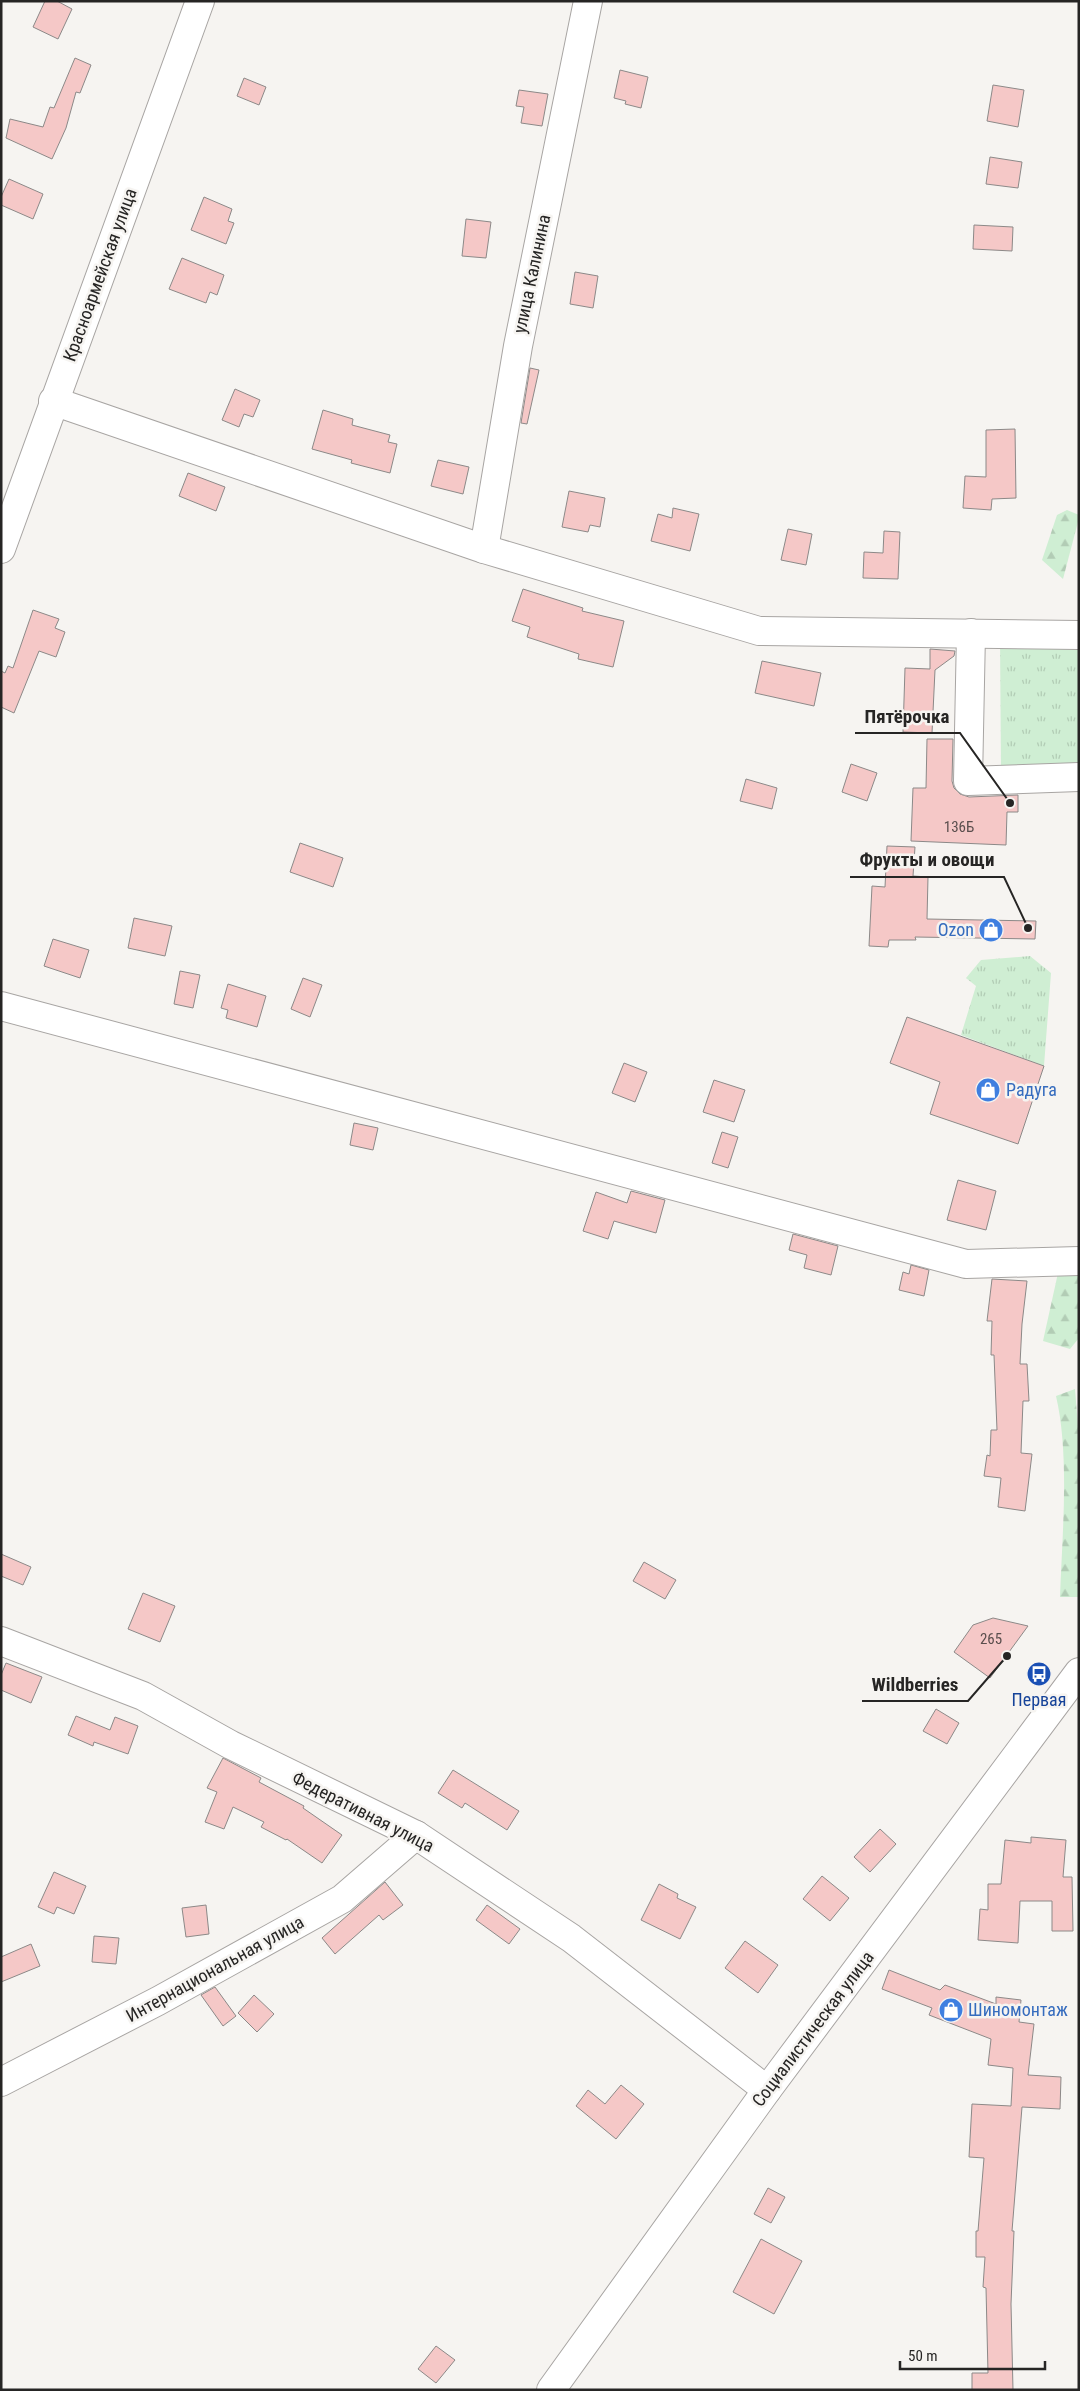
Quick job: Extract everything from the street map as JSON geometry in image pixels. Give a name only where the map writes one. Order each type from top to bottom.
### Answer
[{"type":"street","name":"Красноармейская улица","points":[[1,549],[53,401],[200,1]]},
{"type":"street","name":"улица Калинина","points":[[484,549],[518,346],[588,1]]},
{"type":"street","points":[[53,401],[484,549],[759,631],[1079,635]]},
{"type":"street","points":[[971,633],[968,781],[1079,777]]},
{"type":"street","points":[[1,1006],[966,1264],[1079,1261]]},
{"type":"street","name":"Федеративная улица","points":[[1,1641],[143,1696],[231,1746],[416,1835],[571,1938],[767,2090]]},
{"type":"street","name":"Социалистическая улица","points":[[551,2390],[767,2090],[1079,1672]]},
{"type":"street","points":[[1043,1720],[1062,1709],[1079,1709]]},
{"type":"street","name":"Интернациональная улица","points":[[1,2082],[158,2001],[342,1899],[416,1835]]},
{"type":"green space","points":[[1067,510],[1079,515],[1079,518],[1063,579],[1042,560],[1057,515]]},
{"type":"green space","points":[[1000,638],[1079,638],[1079,772],[1001,772]]},
{"type":"green space","points":[[1030,956],[1051,973],[1044,1066],[961,1035],[976,986],[966,978],[981,960]]},
{"type":"green space","points":[[1079,1269],[1079,1338],[1070,1349],[1043,1341],[1058,1273]]},
{"type":"green space","points":[[1075,1389],[1079,1439],[1079,1597],[1060,1597],[1064,1470],[1063,1444],[1056,1396]]},
{"type":"building","points":[[45,1],[57,1],[72,9],[58,39],[33,27]]},
{"type":"building","points":[[75,58],[91,65],[80,93],[76,92],[66,128],[52,159],[6,138],[10,119],[43,127],[50,107],[54,108]]},
{"type":"building","points":[[620,70],[648,77],[641,108],[625,104],[626,101],[614,98]]},
{"type":"building","points":[[244,78],[266,87],[259,105],[237,96]]},
{"type":"building","points":[[993,85],[1024,90],[1018,127],[987,121]]},
{"type":"building","points":[[519,90],[548,94],[542,126],[521,123],[524,107],[516,106]]},
{"type":"building","points":[[990,157],[1022,162],[1018,188],[986,184]]},
{"type":"building","points":[[9,179],[43,194],[33,219],[1,205],[1,197]]},
{"type":"building","points":[[204,197],[232,209],[228,221],[234,223],[226,244],[191,230]]},
{"type":"building","points":[[466,219],[491,222],[486,258],[462,256]]},
{"type":"building","points":[[974,225],[1013,227],[1012,251],[973,249]]},
{"type":"building","points":[[182,258],[224,275],[217,295],[210,292],[206,303],[169,289]]},
{"type":"building","points":[[575,272],[598,276],[593,308],[570,304]]},
{"type":"building","points":[[530,368],[539,370],[527,424],[521,423]]},
{"type":"building","points":[[235,389],[260,400],[253,417],[244,414],[239,427],[222,420]]},
{"type":"building","points":[[323,410],[353,419],[352,425],[390,435],[388,442],[397,444],[390,473],[351,463],[352,460],[312,449]]},
{"type":"building","points":[[1015,429],[1016,498],[992,499],[991,510],[963,508],[965,476],[986,477],[986,430]]},
{"type":"building","points":[[438,460],[469,467],[463,494],[431,486]]},
{"type":"building","points":[[188,473],[225,487],[216,511],[179,496]]},
{"type":"building","points":[[569,491],[605,498],[600,527],[590,525],[588,532],[562,527]]},
{"type":"building","points":[[673,508],[699,514],[690,551],[651,541],[658,514],[672,518]]},
{"type":"building","points":[[788,529],[812,534],[806,565],[781,560]]},
{"type":"building","points":[[884,531],[900,532],[898,579],[863,578],[864,552],[883,553]]},
{"type":"building","points":[[523,589],[583,608],[582,611],[624,621],[613,667],[578,659],[579,654],[527,637],[530,627],[512,621]]},
{"type":"building","points":[[33,610],[59,619],[55,628],[65,632],[56,657],[39,651],[14,713],[1,707],[1,671],[5,673],[8,666],[13,668]]},
{"type":"building","points":[[930,649],[955,651],[954,656],[935,670],[932,733],[903,732],[905,668],[930,669]]},
{"type":"building","points":[[762,661],[821,673],[814,706],[755,693]]},
{"type":"building","points":[[927,739],[953,739],[952,781],[954,788],[960,794],[969,797],[1018,795],[1018,812],[1007,812],[1006,845],[911,841],[913,788],[926,788]]},
{"type":"building","points":[[851,764],[877,773],[867,801],[842,792]]},
{"type":"building","points":[[746,779],[777,788],[772,809],[740,801]]},
{"type":"building","points":[[300,843],[343,858],[333,887],[290,872]]},
{"type":"building","points":[[887,846],[915,847],[913,876],[928,877],[927,919],[1036,921],[1035,939],[915,937],[916,940],[889,940],[888,947],[869,946],[872,886],[885,887]]},
{"type":"building","points":[[134,918],[172,926],[165,956],[128,948]]},
{"type":"building","points":[[53,939],[89,950],[80,978],[44,966]]},
{"type":"building","points":[[180,971],[200,975],[193,1008],[174,1004]]},
{"type":"building","points":[[303,978],[322,985],[310,1017],[291,1009]]},
{"type":"building","points":[[228,984],[266,996],[257,1027],[226,1018],[228,1010],[221,1008]]},
{"type":"building","points":[[907,1017],[1044,1066],[1018,1144],[930,1114],[940,1082],[890,1063]]},
{"type":"building","points":[[624,1063],[647,1072],[635,1102],[612,1093]]},
{"type":"building","points":[[714,1080],[745,1090],[734,1122],[703,1112]]},
{"type":"building","points":[[354,1123],[378,1128],[373,1150],[350,1145]]},
{"type":"building","points":[[722,1132],[738,1137],[728,1168],[712,1163]]},
{"type":"building","points":[[958,1180],[996,1191],[986,1230],[947,1220]]},
{"type":"building","points":[[631,1191],[665,1200],[656,1233],[614,1221],[608,1239],[583,1231],[596,1192],[627,1203]]},
{"type":"building","points":[[793,1234],[838,1246],[831,1275],[804,1268],[807,1255],[789,1250]]},
{"type":"building","points":[[911,1265],[929,1270],[924,1296],[899,1290],[903,1272],[909,1274]]},
{"type":"building","points":[[992,1279],[1027,1281],[1020,1364],[1027,1364],[1029,1401],[1023,1401],[1021,1453],[1032,1454],[1025,1511],[998,1507],[1001,1478],[984,1476],[987,1455],[990,1456],[991,1430],[997,1430],[994,1355],[991,1355],[992,1321],[987,1321]]},
{"type":"building","points":[[1,1554],[31,1567],[23,1585],[1,1576]]},
{"type":"building","points":[[644,1562],[676,1580],[665,1599],[633,1581]]},
{"type":"building","points":[[143,1593],[175,1606],[160,1642],[128,1629]]},
{"type":"building","points":[[993,1618],[1028,1626],[990,1678],[954,1652],[973,1625]]},
{"type":"building","points":[[6,1663],[42,1677],[31,1703],[1,1690],[1,1675]]},
{"type":"building","points":[[936,1709],[959,1723],[947,1744],[923,1731]]},
{"type":"building","points":[[76,1716],[110,1730],[115,1717],[138,1726],[128,1754],[94,1742],[93,1746],[68,1735]]},
{"type":"building","points":[[223,1758],[261,1778],[259,1782],[304,1806],[303,1808],[342,1835],[322,1863],[287,1839],[261,1827],[264,1822],[233,1807],[224,1829],[205,1822],[217,1792],[207,1788]]},
{"type":"building","points":[[453,1770],[519,1811],[507,1830],[465,1803],[462,1808],[438,1793]]},
{"type":"building","points":[[880,1829],[896,1844],[870,1872],[854,1857]]},
{"type":"building","points":[[1031,1837],[1066,1840],[1063,1877],[1072,1877],[1073,1931],[1052,1931],[1052,1901],[1020,1901],[1018,1943],[978,1940],[980,1909],[988,1910],[988,1884],[1001,1884],[1005,1840],[1031,1843]]},
{"type":"building","points":[[54,1872],[86,1886],[74,1914],[57,1907],[54,1914],[38,1907]]},
{"type":"building","points":[[822,1876],[849,1898],[830,1921],[803,1899]]},
{"type":"building","points":[[385,1882],[403,1905],[383,1920],[379,1915],[335,1954],[322,1938]]},
{"type":"building","points":[[659,1884],[678,1894],[677,1898],[696,1907],[680,1939],[641,1920]]},
{"type":"building","points":[[206,1905],[209,1934],[186,1937],[182,1908]]},
{"type":"building","points":[[487,1905],[520,1929],[509,1944],[476,1920]]},
{"type":"building","points":[[94,1936],[119,1938],[116,1964],[92,1962]]},
{"type":"building","points":[[745,1941],[778,1965],[758,1993],[725,1968]]},
{"type":"building","points":[[31,1944],[40,1966],[1,1982],[1,1957]]},
{"type":"building","points":[[889,1970],[940,1990],[945,1985],[996,2004],[996,1997],[1021,2000],[1019,2022],[1034,2024],[1028,2075],[1061,2077],[1060,2109],[1022,2107],[1012,2231],[1014,2231],[1011,2304],[1013,2390],[972,2390],[972,2373],[988,2373],[986,2288],[983,2287],[985,2257],[976,2257],[976,2231],[978,2231],[984,2158],[969,2157],[972,2104],[1011,2106],[1013,2068],[988,2065],[991,2039],[929,2015],[932,2008],[882,1989]]},
{"type":"building","points":[[215,1987],[236,2016],[223,2026],[201,1995]]},
{"type":"building","points":[[254,1995],[274,2014],[257,2032],[238,2013]]},
{"type":"building","points":[[621,2085],[644,2104],[616,2139],[576,2106],[588,2090],[605,2104]]},
{"type":"building","points":[[768,2188],[785,2197],[771,2223],[754,2214]]},
{"type":"building","points":[[761,2239],[802,2261],[774,2314],[733,2292]]},
{"type":"building","points":[[436,2346],[455,2360],[436,2383],[418,2369]]},
{"type":"place","name":"Пятёрочка","points":[[1010,803]]},
{"type":"place","name":"Фрукты и овощи","points":[[1028,928]]},
{"type":"place","name":"Ozon","points":[[991,930]]},
{"type":"place","name":"Радуга","points":[[988,1090]]},
{"type":"place","name":"Wildberries","points":[[1007,1656]]},
{"type":"place","name":"Первая","points":[[1039,1674]]},
{"type":"place","name":"Шиномонтаж","points":[[951,2010]]}]
